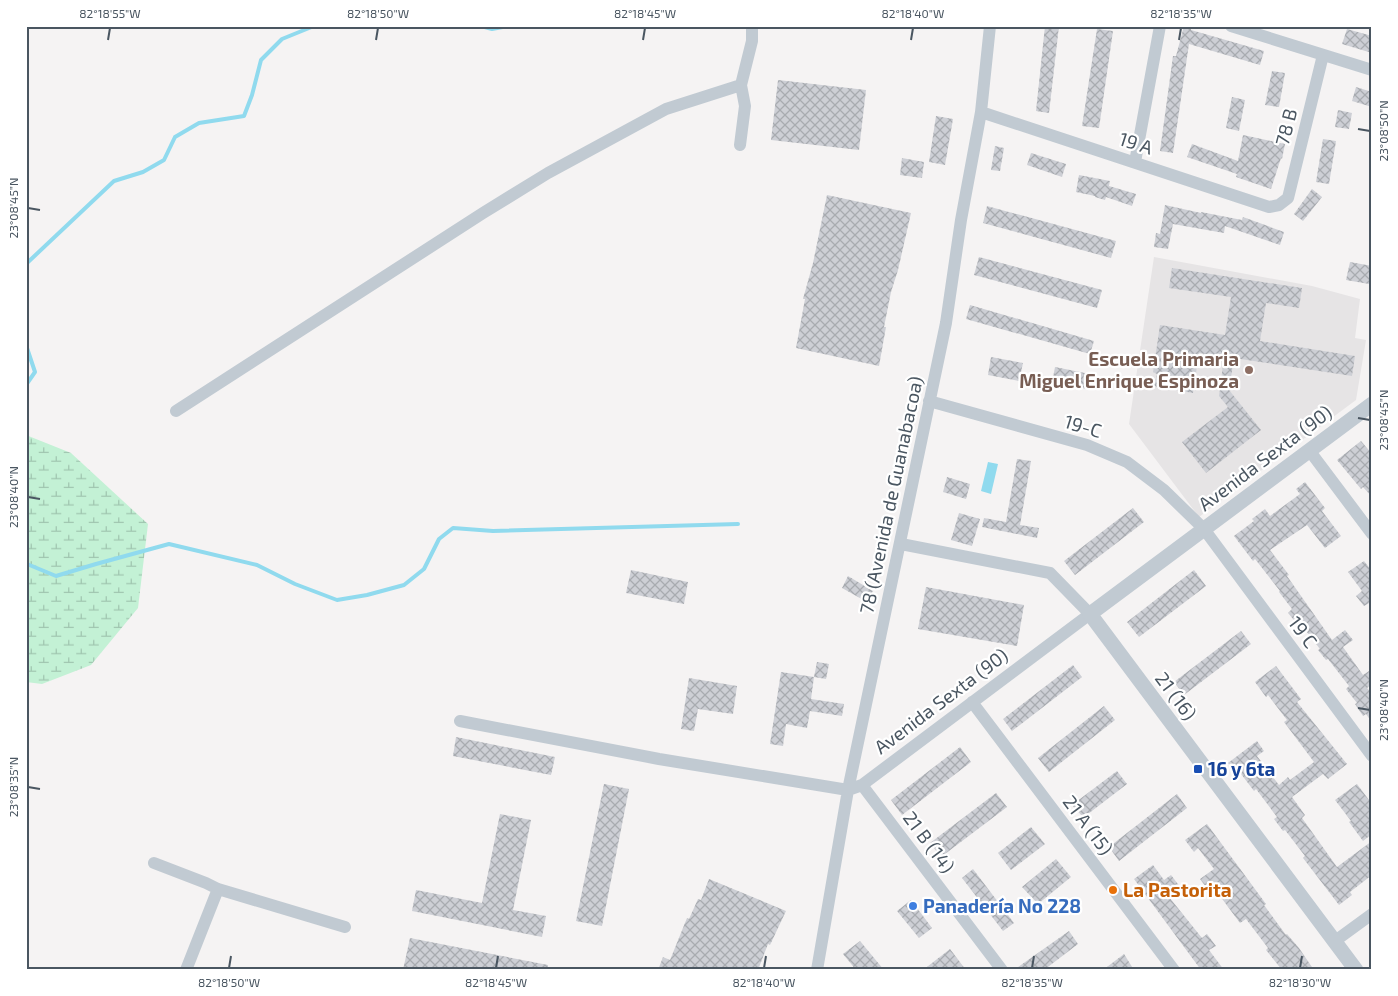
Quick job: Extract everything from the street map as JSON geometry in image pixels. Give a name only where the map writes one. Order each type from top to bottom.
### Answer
[{"type":"street","points":[[740,145],[745,106],[741,85],[752,41],[752,26]]},
{"type":"street","name":"78 (Avenida de Guanabacoa)","points":[[817,970],[848,790],[946,323],[961,220],[981,112],[990,26]]},
{"type":"street","points":[[1136,162],[1160,26]]},
{"type":"street","points":[[1231,26],[1372,70]]},
{"type":"street","name":"78 B","points":[[1279,205],[1288,198],[1324,55]]},
{"type":"street","points":[[176,411],[474,218],[548,173],[666,109],[741,85]]},
{"type":"street","name":"19 A","points":[[981,112],[1269,207],[1279,205]]},
{"type":"street","name":"19-C","points":[[929,401],[1087,445],[1127,462],[1164,490],[1204,529]]},
{"type":"street","name":"Avenida Sexta (90)","points":[[460,721],[659,759],[848,790],[862,785],[1372,404]]},
{"type":"street","points":[[1309,450],[1372,534]]},
{"type":"street","name":"19 C","points":[[1204,529],[1372,756]]},
{"type":"street","name":"21 (16)","points":[[901,544],[1050,572],[1090,614],[1356,970]]},
{"type":"street","name":"21 A (15)","points":[[972,702],[1174,970]]},
{"type":"street","name":"21 B (14)","points":[[862,785],[1002,970]]},
{"type":"street","points":[[154,863],[206,883],[218,890],[346,927]]},
{"type":"street","points":[[186,970],[218,890]]},
{"type":"street","points":[[1335,941],[1372,914]]},
{"type":"shaded area","name":"Escuela Primaria Miguel Enrique Espinoza","points":[[1154,257],[1312,286],[1360,299],[1355,338],[1366,340],[1356,400],[1199,517],[1129,424]]},
{"type":"green space","points":[[26,435],[71,453],[148,524],[138,608],[91,665],[42,684],[26,682]]},
{"type":"water","points":[[988,462],[998,464],[991,494],[981,491]]},
{"type":"building","points":[[1045,26],[1059,26],[1049,113],[1036,111]]},
{"type":"building","points":[[1184,26],[1191,26],[1191,30],[1264,51],[1260,65],[1189,44],[1173,153],[1160,151],[1173,56],[1176,56]]},
{"type":"building","points":[[1097,29],[1113,31],[1099,128],[1082,126]]},
{"type":"building","points":[[1347,29],[1372,36],[1372,53],[1342,44]]},
{"type":"building","points":[[1272,71],[1285,73],[1279,107],[1265,105]]},
{"type":"building","points":[[778,80],[866,90],[859,150],[771,140]]},
{"type":"building","points":[[1356,87],[1372,92],[1372,107],[1352,101]]},
{"type":"building","points":[[1232,97],[1245,100],[1239,131],[1226,128]]},
{"type":"building","points":[[1338,110],[1352,113],[1349,129],[1335,127]]},
{"type":"building","points":[[936,116],[953,119],[945,165],[929,162]]},
{"type":"building","points":[[1243,135],[1285,144],[1282,159],[1271,189],[1236,177],[1237,174],[1187,157],[1192,144],[1238,161]]},
{"type":"building","points":[[1323,139],[1336,141],[1329,184],[1316,182]]},
{"type":"building","points":[[995,146],[1004,148],[1000,171],[991,170]]},
{"type":"building","points":[[1031,153],[1066,164],[1062,177],[1027,165]]},
{"type":"building","points":[[902,158],[924,162],[922,178],[900,175]]},
{"type":"building","points":[[1079,175],[1110,181],[1109,186],[1136,194],[1132,206],[1106,197],[1105,200],[1076,192]]},
{"type":"building","points":[[1312,189],[1322,197],[1303,221],[1294,214]]},
{"type":"building","points":[[827,195],[911,213],[891,292],[879,366],[796,348],[805,299],[803,299],[813,263]]},
{"type":"building","points":[[1165,205],[1242,220],[1243,217],[1284,232],[1280,245],[1225,226],[1224,233],[1173,224],[1168,249],[1154,247],[1156,233],[1160,234]]},
{"type":"building","points":[[987,206],[1116,241],[1111,258],[983,223]]},
{"type":"building","points":[[979,257],[1102,290],[1097,308],[974,275]]},
{"type":"building","points":[[1350,262],[1372,266],[1369,284],[1346,280]]},
{"type":"building","points":[[1172,268],[1302,288],[1299,308],[1266,303],[1260,341],[1355,356],[1352,376],[1234,358],[1229,390],[1261,430],[1206,473],[1182,442],[1228,407],[1219,396],[1224,357],[1199,353],[1193,393],[1154,386],[1157,374],[1153,372],[1160,325],[1225,335],[1231,297],[1169,288]]},
{"type":"building","points":[[970,305],[1094,341],[1090,354],[966,319]]},
{"type":"building","points":[[991,357],[1023,363],[1019,381],[988,375]]},
{"type":"building","points":[[1055,367],[1090,374],[1087,389],[1052,383]]},
{"type":"building","points":[[1361,441],[1372,454],[1372,497],[1363,487],[1361,489],[1337,460]]},
{"type":"building","points":[[1017,459],[1031,461],[1020,525],[1039,528],[1037,538],[982,527],[984,518],[1006,522]]},
{"type":"building","points":[[947,477],[970,484],[966,499],[943,492]]},
{"type":"building","points":[[1305,482],[1325,508],[1322,511],[1341,536],[1325,548],[1307,525],[1270,550],[1332,640],[1345,630],[1353,640],[1343,647],[1363,675],[1372,669],[1372,684],[1367,688],[1372,694],[1372,722],[1366,714],[1363,716],[1355,704],[1357,703],[1346,689],[1349,686],[1328,659],[1326,660],[1318,650],[1320,649],[1300,623],[1298,625],[1288,613],[1292,609],[1280,591],[1234,536],[1254,521],[1252,519],[1265,509],[1270,516],[1300,494],[1296,489]]},
{"type":"building","points":[[1133,508],[1144,522],[1075,575],[1064,561]]},
{"type":"building","points":[[959,513],[980,519],[972,546],[951,540]]},
{"type":"building","points":[[1364,561],[1372,571],[1372,603],[1364,606],[1356,596],[1362,591],[1348,572]]},
{"type":"building","points":[[631,570],[688,582],[684,604],[626,593]]},
{"type":"building","points":[[1194,570],[1206,586],[1139,637],[1127,622]]},
{"type":"building","points":[[848,576],[873,591],[867,602],[842,588]]},
{"type":"building","points":[[926,587],[1024,605],[1017,646],[918,629]]},
{"type":"building","points":[[1241,631],[1251,644],[1184,695],[1174,682]]},
{"type":"building","points":[[817,662],[829,664],[826,679],[814,677]]},
{"type":"building","points":[[1073,665],[1082,677],[1012,731],[1003,719]]},
{"type":"building","points":[[1276,666],[1301,699],[1297,702],[1347,764],[1328,779],[1323,774],[1292,797],[1305,815],[1302,818],[1337,867],[1372,841],[1372,875],[1350,892],[1352,895],[1339,905],[1303,858],[1305,856],[1274,819],[1277,817],[1256,789],[1254,791],[1238,770],[1235,772],[1228,763],[1257,741],[1264,751],[1257,756],[1279,785],[1288,777],[1290,780],[1314,762],[1284,722],[1287,720],[1268,695],[1266,697],[1255,682]]},
{"type":"building","points":[[781,672],[814,677],[811,699],[844,704],[842,716],[810,711],[807,728],[786,724],[783,746],[770,744]]},
{"type":"building","points":[[689,678],[737,686],[733,714],[698,709],[694,731],[681,729]]},
{"type":"building","points":[[1104,706],[1115,720],[1049,772],[1038,758]]},
{"type":"building","points":[[456,737],[555,757],[551,775],[453,756]]},
{"type":"building","points":[[960,747],[971,762],[902,815],[891,800]]},
{"type":"building","points":[[1117,771],[1127,784],[1088,814],[1086,813],[1082,816],[1072,805]]},
{"type":"building","points":[[604,784],[629,789],[602,926],[576,921]]},
{"type":"building","points":[[1357,784],[1372,804],[1372,834],[1363,841],[1335,800]]},
{"type":"building","points":[[996,793],[1007,807],[941,857],[930,843]]},
{"type":"building","points":[[1177,794],[1187,808],[1119,861],[1109,847]]},
{"type":"building","points":[[500,814],[531,820],[513,910],[546,916],[542,937],[412,911],[416,890],[482,903]]},
{"type":"building","points":[[1207,824],[1266,904],[1264,905],[1286,935],[1299,948],[1314,970],[1282,970],[1266,950],[1268,948],[1246,919],[1240,923],[1217,892],[1212,895],[1200,879],[1214,869],[1198,848],[1194,852],[1185,840]]},
{"type":"building","points":[[1031,827],[1045,844],[1011,870],[998,853]]},
{"type":"building","points":[[1056,859],[1071,877],[1038,904],[1022,887]]},
{"type":"building","points":[[1153,865],[1164,880],[1171,875],[1181,888],[1169,897],[1202,938],[1207,934],[1216,946],[1209,950],[1224,970],[1201,970],[1134,879]]},
{"type":"building","points":[[973,869],[1014,923],[1003,931],[962,878]]},
{"type":"building","points":[[709,879],[786,911],[770,945],[768,944],[758,970],[658,970],[663,957],[670,960],[687,918],[689,919],[698,899],[701,900]]},
{"type":"building","points":[[911,900],[932,928],[919,938],[897,911]]},
{"type":"building","points":[[1069,931],[1078,944],[1044,970],[1014,970]]},
{"type":"building","points":[[410,938],[548,965],[548,970],[403,970]]},
{"type":"building","points":[[860,941],[884,970],[856,970],[843,954]]},
{"type":"building","points":[[950,949],[966,970],[923,970]]},
{"type":"building","points":[[1124,954],[1134,970],[1103,970]]},
{"type":"waterway","points":[[26,264],[114,181],[143,172],[164,160],[175,137],[199,123],[244,116],[252,95],[261,60],[282,39],[314,26]]},
{"type":"waterway","points":[[481,26],[492,29],[508,26]]},
{"type":"waterway","points":[[26,345],[35,372],[26,385]]},
{"type":"waterway","points":[[27,564],[56,576],[169,544],[257,565],[295,584],[337,600],[367,595],[404,585],[424,569],[439,539],[453,528],[493,531],[738,524]]},
{"type":"place","name":"Escuela Primaria Miguel Enrique Espinoza","points":[[1249,370]]},
{"type":"place","name":"16 y 6ta","points":[[1198,769]]},
{"type":"place","name":"La Pastorita","points":[[1113,890]]},
{"type":"place","name":"Panadería No 228","points":[[913,906]]}]
